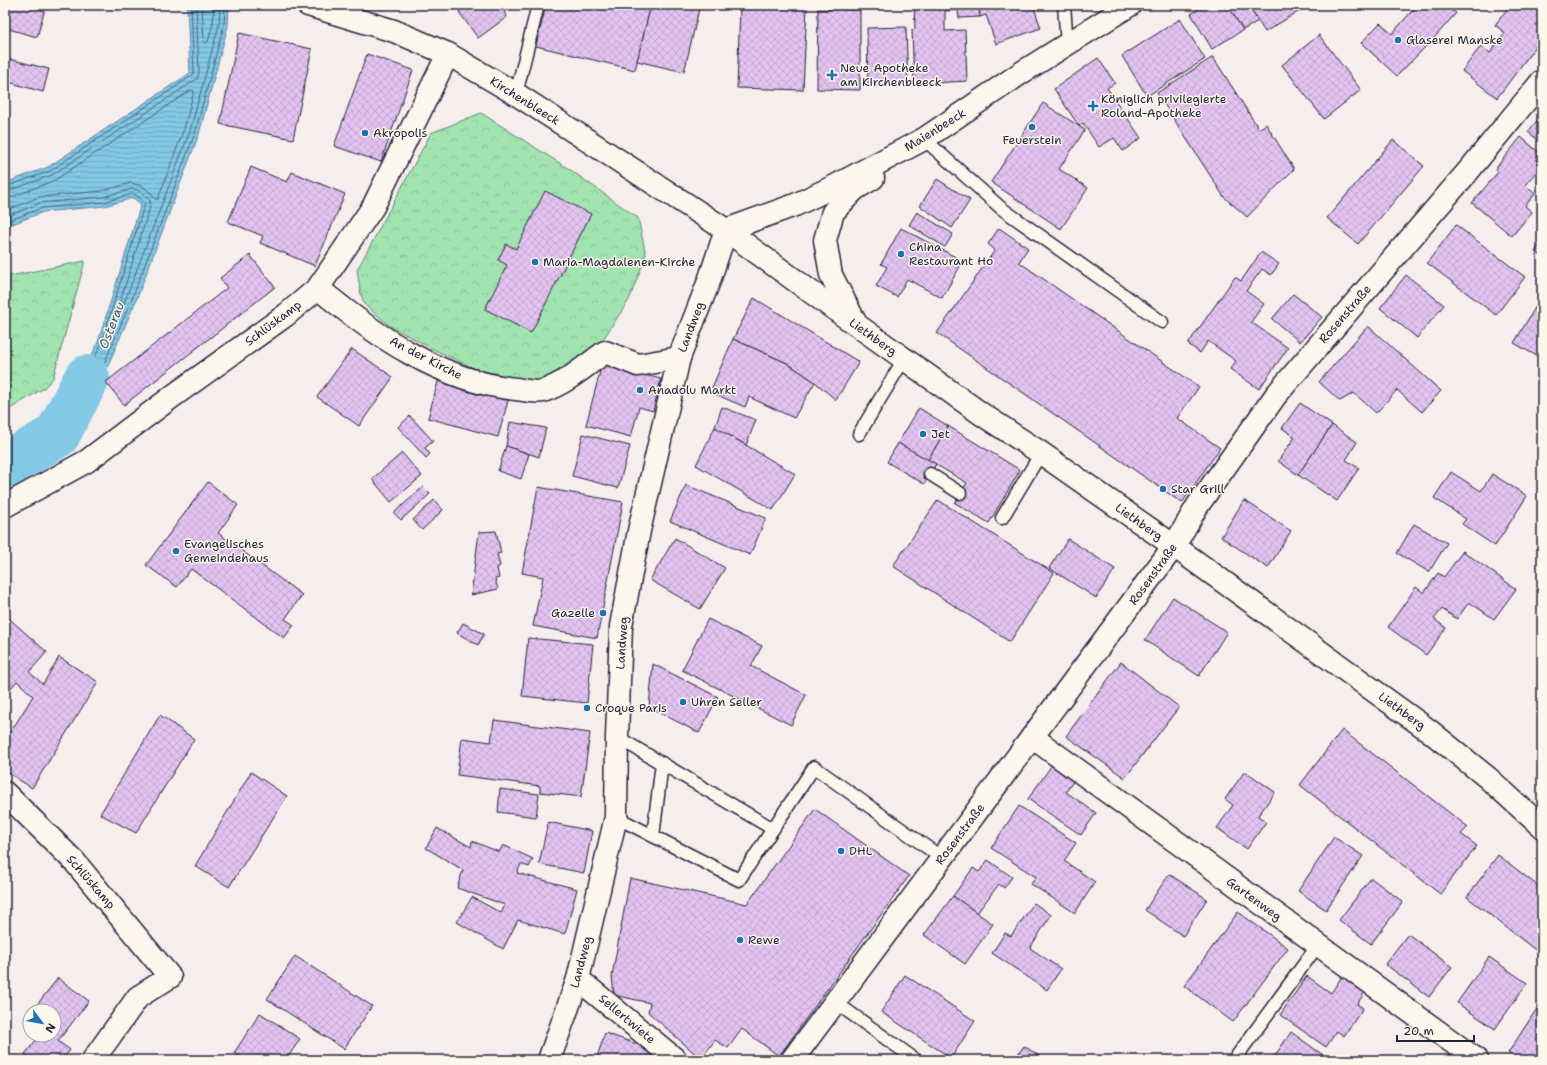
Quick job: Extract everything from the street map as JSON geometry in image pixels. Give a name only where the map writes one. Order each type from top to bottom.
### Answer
[{"type":"street","name":"Kirchenbleeck","points":[[308,5],[394,31],[448,54],[516,94],[726,230]]},
{"type":"street","name":"Maienbeeck","points":[[726,230],[795,205],[833,187],[924,139],[1021,74],[1130,5]]},
{"type":"street","name":"Schlüskamp","points":[[5,506],[88,460],[173,396],[286,315],[318,288],[373,207],[448,54]]},
{"type":"street","name":"Rosenstraße","points":[[792,1060],[1174,546],[1198,505],[1276,395],[1470,169],[1542,81]]},
{"type":"street","points":[[856,325],[831,275],[825,240],[833,212],[855,189],[910,155],[924,139]]},
{"type":"street","name":"Liethberg","points":[[726,230],[983,415],[1041,453],[1174,546],[1431,732],[1488,778],[1542,827]]},
{"type":"street","name":"Landweg","points":[[549,1060],[578,979],[616,817],[621,626],[639,531],[680,358],[710,280],[726,230]]},
{"type":"street","name":"An der Kirche","points":[[318,288],[352,316],[422,359],[468,380],[505,388],[542,391],[569,378],[605,352],[638,365],[680,358]]},
{"type":"street","name":"Gartenweg","points":[[1032,737],[1477,1060]]},
{"type":"street","name":"Schlüskamp","points":[[5,793],[74,861],[170,977],[138,997],[93,1060]]},
{"type":"street","name":"Sellertwiete","points":[[578,979],[676,1060]]},
{"type":"lane","points":[[516,94],[538,5]]},
{"type":"lane","points":[[1064,5],[1067,45]]},
{"type":"lane","points":[[924,139],[1001,208],[1162,322]]},
{"type":"lane","points":[[859,434],[904,359]]},
{"type":"lane","points":[[1002,518],[1041,453]]},
{"type":"lane","points":[[930,474],[960,493]]},
{"type":"lane","points":[[617,737],[773,829]]},
{"type":"lane","points":[[653,836],[662,764]]},
{"type":"lane","points":[[616,817],[739,880],[814,767],[942,858]]},
{"type":"lane","points":[[1234,1060],[1318,945]]},
{"type":"lane","points":[[835,1002],[916,1060]]},
{"type":"green space","points":[[481,113],[572,171],[638,218],[646,255],[629,300],[598,347],[573,368],[537,381],[503,382],[433,349],[390,326],[365,305],[361,295],[357,270],[431,133]]},
{"type":"green space","points":[[85,261],[53,378],[44,388],[5,412],[5,277]]},
{"type":"water","points":[[187,5],[229,5],[228,26],[199,134],[137,298],[84,421],[65,439],[46,427],[73,395],[98,342],[141,204],[133,198],[105,206],[43,212],[5,227],[5,183],[48,167],[190,73]]},
{"type":"building","points":[[5,5],[46,5],[37,37],[5,28]]},
{"type":"building","points":[[469,5],[514,5],[504,12],[507,17],[478,38],[459,12]]},
{"type":"building","points":[[546,5],[651,5],[635,70],[536,46]]},
{"type":"building","points":[[651,5],[700,5],[684,72],[637,61]]},
{"type":"building","points":[[745,5],[807,5],[803,90],[737,88],[740,7],[745,7]]},
{"type":"building","points":[[914,5],[979,5],[980,17],[959,18],[958,10],[945,11],[945,31],[965,30],[967,81],[914,84],[912,30],[915,29]]},
{"type":"building","points":[[979,5],[1033,5],[1041,28],[996,44],[986,15],[980,17]]},
{"type":"building","points":[[1205,5],[1228,5],[1243,30],[1212,49],[1191,14]]},
{"type":"building","points":[[1233,5],[1248,5],[1258,21],[1243,30],[1229,7]]},
{"type":"building","points":[[1248,5],[1309,5],[1265,32]]},
{"type":"building","name":"Glaserei Manske","points":[[1417,5],[1445,5],[1456,13],[1397,76],[1361,43],[1380,23],[1392,34]]},
{"type":"building","points":[[1510,5],[1542,5],[1542,38],[1497,98],[1462,71],[1481,46],[1490,53],[1505,33],[1495,25]]},
{"type":"building","points":[[818,9],[860,10],[860,90],[817,89]]},
{"type":"building","points":[[1180,19],[1205,59],[1147,96],[1122,56]]},
{"type":"building","points":[[906,27],[908,85],[868,86],[867,28]]},
{"type":"building","points":[[239,33],[312,49],[293,139],[220,124]]},
{"type":"building","points":[[1319,35],[1361,90],[1324,119],[1282,65]]},
{"type":"building","points":[[367,54],[413,70],[381,162],[334,146]]},
{"type":"building","points":[[1213,57],[1259,129],[1266,124],[1294,169],[1247,217],[1224,197],[1157,93]]},
{"type":"building","points":[[5,58],[49,69],[43,92],[5,81]]},
{"type":"building","name":"Königlich privilegierte Roland-Apotheke","points":[[1098,58],[1115,83],[1107,88],[1141,138],[1123,151],[1114,138],[1099,147],[1083,123],[1079,126],[1054,89]]},
{"type":"building","points":[[1043,103],[1085,130],[1059,169],[1088,188],[1061,229],[991,182]]},
{"type":"building","points":[[1542,114],[1542,143],[1528,132]]},
{"type":"building","points":[[1521,137],[1542,155],[1542,165],[1525,185],[1535,194],[1525,206],[1532,212],[1512,236],[1472,203],[1498,172],[1495,169]]},
{"type":"building","points":[[1393,140],[1424,166],[1358,244],[1327,218]]},
{"type":"building","points":[[251,167],[287,182],[292,172],[345,194],[315,266],[260,243],[263,236],[228,222]]},
{"type":"building","points":[[937,179],[970,200],[952,228],[920,206]]},
{"type":"building","name":"Maria-Magdalenen-Kirche","points":[[545,191],[591,214],[531,333],[485,309],[507,265],[498,260],[506,244],[516,249]]},
{"type":"building","points":[[917,212],[953,234],[945,247],[909,225]]},
{"type":"building","points":[[1456,225],[1525,277],[1496,315],[1427,263]]},
{"type":"building","points":[[901,228],[963,261],[942,298],[907,279],[897,297],[876,286],[887,267],[881,264]]},
{"type":"building","points":[[999,228],[1028,248],[1019,262],[1199,387],[1177,418],[1220,448],[1182,503],[937,333],[995,250],[988,244]]},
{"type":"building","points":[[1542,240],[1542,256],[1535,252]]},
{"type":"building","points":[[1261,252],[1279,264],[1271,275],[1262,269],[1246,291],[1264,304],[1251,322],[1288,348],[1259,389],[1230,369],[1236,361],[1208,341],[1200,353],[1188,344],[1235,277],[1241,281]]},
{"type":"building","points":[[250,255],[275,287],[124,405],[106,382],[227,288],[220,278]]},
{"type":"building","points":[[1406,275],[1444,305],[1417,338],[1380,308]]},
{"type":"building","points":[[1293,294],[1322,317],[1300,342],[1272,319]]},
{"type":"building","points":[[1542,296],[1542,359],[1514,343]]},
{"type":"building","points":[[754,298],[859,362],[836,400],[815,382],[787,363],[733,339]]},
{"type":"building","points":[[1368,326],[1441,391],[1422,412],[1397,390],[1376,413],[1354,393],[1340,401],[1319,382]]},
{"type":"building","points":[[733,339],[787,363],[815,382],[794,418],[749,397],[745,407],[710,392]]},
{"type":"building","points":[[352,349],[393,377],[359,426],[317,397]]},
{"type":"building","points":[[602,364],[661,379],[653,411],[639,407],[631,437],[586,425]]},
{"type":"building","points":[[439,378],[509,397],[498,437],[428,418]]},
{"type":"building","points":[[1300,403],[1332,425],[1298,475],[1278,461],[1295,437],[1282,428]]},
{"type":"building","points":[[722,407],[756,420],[746,445],[715,427]]},
{"type":"building","name":"Jet","points":[[919,408],[948,426],[928,460],[898,443]]},
{"type":"building","points":[[410,416],[433,441],[425,448],[430,454],[426,458],[398,427]]},
{"type":"building","points":[[510,422],[546,428],[539,457],[506,446]]},
{"type":"building","points":[[1332,425],[1357,442],[1346,460],[1359,468],[1337,501],[1298,475]]},
{"type":"building","points":[[948,426],[1020,470],[989,523],[955,503],[967,483],[928,460]]},
{"type":"building","points":[[715,427],[795,474],[773,510],[696,465]]},
{"type":"building","points":[[583,434],[630,446],[618,488],[572,476]]},
{"type":"building","points":[[898,443],[936,464],[924,484],[887,462]]},
{"type":"building","points":[[506,446],[529,454],[521,479],[498,471]]},
{"type":"building","points":[[402,453],[422,476],[391,502],[372,479]]},
{"type":"building","points":[[1451,472],[1481,491],[1492,474],[1527,496],[1495,546],[1462,524],[1466,519],[1434,498]]},
{"type":"building","points":[[208,482],[238,505],[218,533],[302,595],[285,619],[294,625],[284,638],[191,569],[177,587],[146,565]]},
{"type":"building","points":[[686,485],[766,518],[750,555],[670,521]]},
{"type":"building","points":[[423,487],[430,494],[401,520],[394,513]]},
{"type":"building","points":[[538,487],[623,502],[597,638],[533,626],[543,577],[522,573]]},
{"type":"building","points":[[434,500],[443,510],[422,530],[413,520]]},
{"type":"building","points":[[938,500],[1054,573],[1010,642],[893,566]]},
{"type":"building","points":[[1244,500],[1291,531],[1268,568],[1221,537]]},
{"type":"building","points":[[1414,524],[1447,543],[1429,572],[1397,553]]},
{"type":"building","points":[[496,531],[501,553],[497,554],[500,566],[497,568],[499,578],[495,579],[498,589],[471,595],[479,532]]},
{"type":"building","points":[[675,538],[725,568],[700,609],[650,580]]},
{"type":"building","points":[[1068,539],[1115,569],[1096,598],[1049,568]]},
{"type":"building","points":[[1463,551],[1516,589],[1494,619],[1469,602],[1457,619],[1442,609],[1434,619],[1446,628],[1426,655],[1388,627],[1416,587],[1424,593],[1438,573],[1444,577]]},
{"type":"building","points":[[1173,597],[1227,632],[1199,676],[1145,640]]},
{"type":"building","points":[[5,615],[47,652],[29,672],[43,684],[59,657],[98,682],[32,788],[5,771],[5,741],[33,696],[17,681],[5,695]]},
{"type":"building","points":[[708,619],[762,646],[751,666],[806,695],[791,725],[682,670]]},
{"type":"building","points":[[463,623],[484,634],[478,645],[457,633]]},
{"type":"building","points":[[528,638],[593,644],[587,703],[522,696]]},
{"type":"building","points":[[1121,662],[1179,707],[1125,778],[1066,736]]},
{"type":"building","name":"Uhren Seller","points":[[653,664],[718,697],[699,733],[649,707]]},
{"type":"building","points":[[160,715],[194,739],[136,833],[100,814]]},
{"type":"building","points":[[494,720],[590,733],[581,797],[540,792],[540,786],[457,775],[462,738],[491,742]]},
{"type":"building","points":[[1342,730],[1468,827],[1461,834],[1477,846],[1440,894],[1300,785]]},
{"type":"building","points":[[1054,762],[1076,777],[1066,792],[1096,813],[1081,835],[1028,799]]},
{"type":"building","points":[[1245,771],[1275,792],[1258,816],[1266,822],[1247,849],[1217,828],[1233,805],[1225,799]]},
{"type":"building","points":[[251,772],[287,796],[229,887],[195,866]]},
{"type":"building","points":[[500,789],[539,794],[536,817],[498,812]]},
{"type":"building","points":[[1019,806],[1076,843],[1064,861],[1095,882],[1075,913],[1031,884],[1036,877],[991,848]]},
{"type":"building","name":"Rewe","points":[[815,809],[909,876],[779,1056],[742,1029],[728,1048],[715,1040],[701,1059],[648,1012],[650,1003],[614,995],[612,976],[630,878],[747,904]]},
{"type":"building","points":[[548,822],[592,831],[584,873],[539,864]]},
{"type":"building","points":[[437,828],[471,847],[472,841],[499,852],[503,845],[533,859],[529,867],[521,864],[517,873],[577,889],[565,934],[518,920],[503,949],[457,922],[472,897],[501,913],[505,905],[457,888],[463,870],[426,848]]},
{"type":"building","points":[[1334,837],[1363,856],[1326,910],[1298,891]]},
{"type":"building","points":[[1498,855],[1542,889],[1542,947],[1538,952],[1467,897]]},
{"type":"building","points":[[988,860],[1012,877],[1004,888],[999,884],[977,913],[953,896],[973,868],[979,872]]},
{"type":"building","points":[[1169,874],[1207,899],[1183,936],[1145,910]]},
{"type":"building","points":[[1371,878],[1403,902],[1371,944],[1339,920]]},
{"type":"building","points":[[953,896],[993,924],[965,964],[924,935]]},
{"type":"building","points":[[1034,903],[1051,915],[1030,948],[1061,969],[1047,990],[992,953],[1005,933],[1011,936]]},
{"type":"building","points":[[1238,912],[1288,948],[1233,1022],[1184,986]]},
{"type":"building","points":[[1408,934],[1452,967],[1429,997],[1385,964]]},
{"type":"building","points":[[295,956],[372,1006],[344,1049],[267,999]]},
{"type":"building","points":[[1489,957],[1527,983],[1495,1029],[1457,1003]]},
{"type":"building","points":[[1345,972],[1368,988],[1357,1004],[1363,1008],[1344,1036],[1337,1031],[1326,1047],[1280,1015],[1307,976],[1331,993]]},
{"type":"building","points":[[905,975],[975,1021],[951,1058],[881,1012]]},
{"type":"building","points":[[58,978],[89,1001],[62,1036],[62,1003],[38,1003]]},
{"type":"building","points":[[1538,1007],[1542,1010],[1542,1060],[1520,1060],[1508,1053]]},
{"type":"building","points":[[260,1013],[300,1039],[286,1060],[245,1060],[234,1053]]},
{"type":"building","points":[[1291,1032],[1330,1060],[1272,1060]]},
{"type":"building","points":[[605,1033],[648,1048],[653,1060],[596,1060]]},
{"type":"building","points":[[34,1043],[61,1043],[70,1050],[62,1060],[33,1060],[25,1054]]},
{"type":"building","points":[[1024,1046],[1045,1060],[1014,1060]]},
{"type":"waterway","name":"Osterau","points":[[5,466],[57,435],[87,378]]},
{"type":"place","name":"Glaserei Manske","points":[[1398,40]]},
{"type":"place","name":"Neue Apotheke am Kirchenbleeck","points":[[832,75]]},
{"type":"place","name":"Königlich privilegierte Roland-Apotheke","points":[[1093,106]]},
{"type":"place","name":"Feuerstein","points":[[1032,127]]},
{"type":"place","name":"Akropolis","points":[[365,133]]},
{"type":"place","name":"China Restaurant Ho","points":[[901,254]]},
{"type":"place","name":"Maria-Magdalenen-Kirche","points":[[535,262]]},
{"type":"place","name":"Anadolu Markt","points":[[640,390]]},
{"type":"place","name":"Jet","points":[[923,434]]},
{"type":"place","name":"Star Grill","points":[[1163,489]]},
{"type":"place","name":"Evangelisches Gemeindehaus","points":[[176,551]]},
{"type":"place","name":"Gazelle","points":[[603,613]]},
{"type":"place","name":"Uhren Seller","points":[[683,702]]},
{"type":"place","name":"Croque Paris","points":[[587,708]]},
{"type":"place","name":"DHL","points":[[841,851]]},
{"type":"place","name":"Rewe","points":[[740,940]]}]
